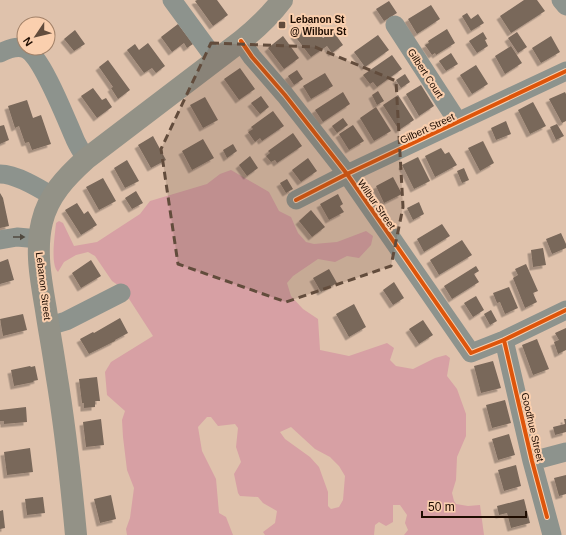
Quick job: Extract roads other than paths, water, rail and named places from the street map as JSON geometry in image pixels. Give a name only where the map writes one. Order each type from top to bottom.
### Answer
[{"type":"main road","name":"Lebanon Street","points":[[76,535],[59,389],[40,267],[39,239],[45,212],[52,196],[64,180],[86,159],[241,42],[273,12],[282,0]]},
{"type":"street","points":[[172,0],[216,60]]},
{"type":"street","points":[[561,0],[566,6]]},
{"type":"street","name":"Gilbert Court","points":[[395,25],[458,122]]},
{"type":"street","name":"Wilbur Street","points":[[241,42],[347,174],[471,353],[504,340]]},
{"type":"street","points":[[0,53],[13,48],[20,48],[29,51],[37,60],[49,81],[75,140],[86,159]]},
{"type":"street","name":"Gilbert Street","points":[[296,200],[347,174],[566,71]]},
{"type":"street","points":[[0,174],[13,177],[52,196]]},
{"type":"street","points":[[0,240],[17,237],[39,239]]},
{"type":"street","points":[[49,326],[66,321],[121,293]]},
{"type":"street","points":[[504,340],[566,310]]},
{"type":"street","name":"Goodhue Street","points":[[504,340],[532,461],[550,526]]},
{"type":"street","points":[[532,461],[566,452]]},
{"type":"place","name":"Lebanon St @ Wilbur St","points":[[282,25]]}]
